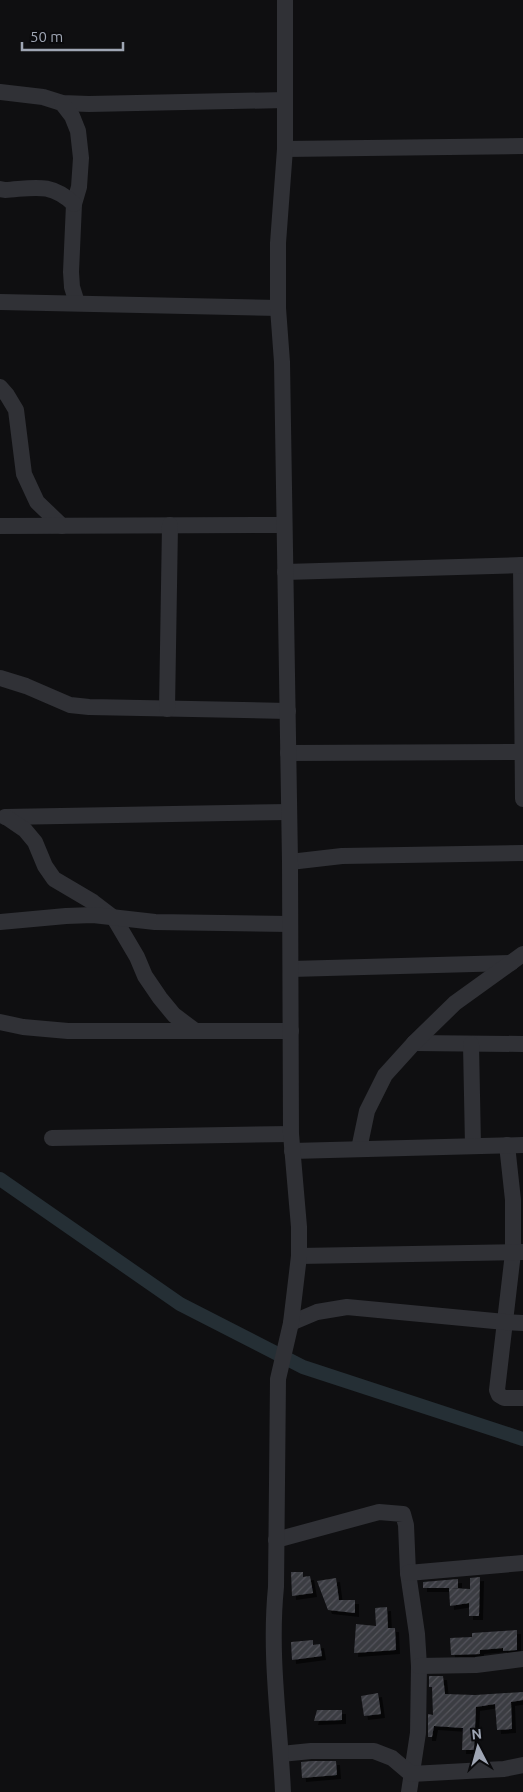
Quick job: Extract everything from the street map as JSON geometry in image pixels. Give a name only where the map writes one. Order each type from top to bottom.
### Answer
[{"type":"street","points":[[283,1792],[275,1689],[273,1618],[276,1587],[278,1380],[291,1324],[299,1256],[299,1227],[291,1134],[288,711],[282,362],[278,308],[278,243],[285,149],[285,0]]},
{"type":"street","points":[[0,92],[43,97],[62,103],[285,100]]},
{"type":"street","points":[[62,103],[72,116],[78,131],[81,158],[79,187],[74,204],[71,272],[72,287],[77,303]]},
{"type":"street","points":[[285,149],[523,146]]},
{"type":"street","points":[[0,188],[46,187],[64,195],[74,204]]},
{"type":"street","points":[[0,302],[278,308]]},
{"type":"street","points":[[0,387],[8,395],[16,410],[24,474],[37,502],[62,526]]},
{"type":"street","points":[[167,709],[170,525]]},
{"type":"street","points":[[0,526],[284,525]]},
{"type":"street","points":[[285,572],[522,565],[523,799]]},
{"type":"street","points":[[0,678],[26,686],[70,705],[288,711]]},
{"type":"street","points":[[288,752],[522,752]]},
{"type":"street","points":[[3,817],[289,812]]},
{"type":"street","points":[[3,817],[26,830],[54,880],[93,902],[114,918],[137,957],[145,976],[160,998],[174,1015],[194,1030]]},
{"type":"street","points":[[290,862],[342,856],[523,853]]},
{"type":"street","points":[[0,922],[93,915],[154,922],[290,924]]},
{"type":"street","points":[[291,969],[517,959]]},
{"type":"street","points":[[360,1149],[367,1111],[385,1075],[414,1043],[455,1003],[517,959]]},
{"type":"street","points":[[0,1022],[23,1027],[68,1031],[291,1031]]},
{"type":"street","points":[[414,1043],[523,1044]]},
{"type":"street","points":[[471,1044],[473,1146]]},
{"type":"street","points":[[52,1138],[291,1134]]},
{"type":"street","points":[[292,1151],[515,1145],[513,1200],[518,1252],[497,1390],[498,1396],[504,1398],[523,1398]]},
{"type":"street","points":[[299,1256],[518,1252]]},
{"type":"street","points":[[291,1324],[317,1312],[348,1307],[368,1307],[506,1322],[523,1322]]},
{"type":"street","points":[[276,1540],[379,1512],[403,1514],[406,1525],[408,1573],[417,1634],[419,1666],[418,1733],[409,1792]]},
{"type":"street","points":[[408,1573],[523,1563]]},
{"type":"street","points":[[419,1666],[484,1664],[523,1659]]},
{"type":"street","points":[[281,1754],[310,1751],[374,1751],[392,1758],[411,1774],[523,1765]]},
{"type":"building","points":[[291,1572],[303,1572],[303,1577],[310,1576],[313,1593],[292,1596]]},
{"type":"building","points":[[480,1577],[479,1616],[469,1616],[469,1603],[450,1606],[449,1588],[470,1589],[470,1578]]},
{"type":"building","points":[[336,1578],[339,1600],[355,1600],[355,1613],[328,1610],[317,1581]]},
{"type":"building","points":[[458,1579],[458,1588],[423,1588],[423,1582]]},
{"type":"building","points":[[387,1607],[388,1628],[395,1628],[396,1650],[354,1653],[356,1624],[376,1626],[375,1608]]},
{"type":"building","points":[[517,1630],[517,1650],[503,1651],[503,1648],[480,1650],[480,1654],[451,1655],[450,1638],[472,1637],[472,1633]]},
{"type":"building","points":[[313,1640],[313,1645],[320,1644],[322,1656],[292,1660],[291,1642]]},
{"type":"building","points":[[429,1676],[443,1676],[445,1694],[475,1695],[523,1692],[523,1700],[511,1702],[512,1729],[497,1730],[495,1704],[476,1707],[474,1750],[462,1750],[463,1728],[434,1726],[432,1737],[428,1737],[428,1714],[433,1715],[432,1687],[429,1687]]},
{"type":"building","points":[[378,1693],[381,1714],[364,1716],[361,1696]]},
{"type":"building","points":[[317,1710],[342,1710],[342,1720],[314,1721]]},
{"type":"building","points":[[336,1761],[337,1775],[302,1778],[301,1762]]},
{"type":"waterway","points":[[0,1179],[180,1304],[303,1367],[523,1439]]}]
